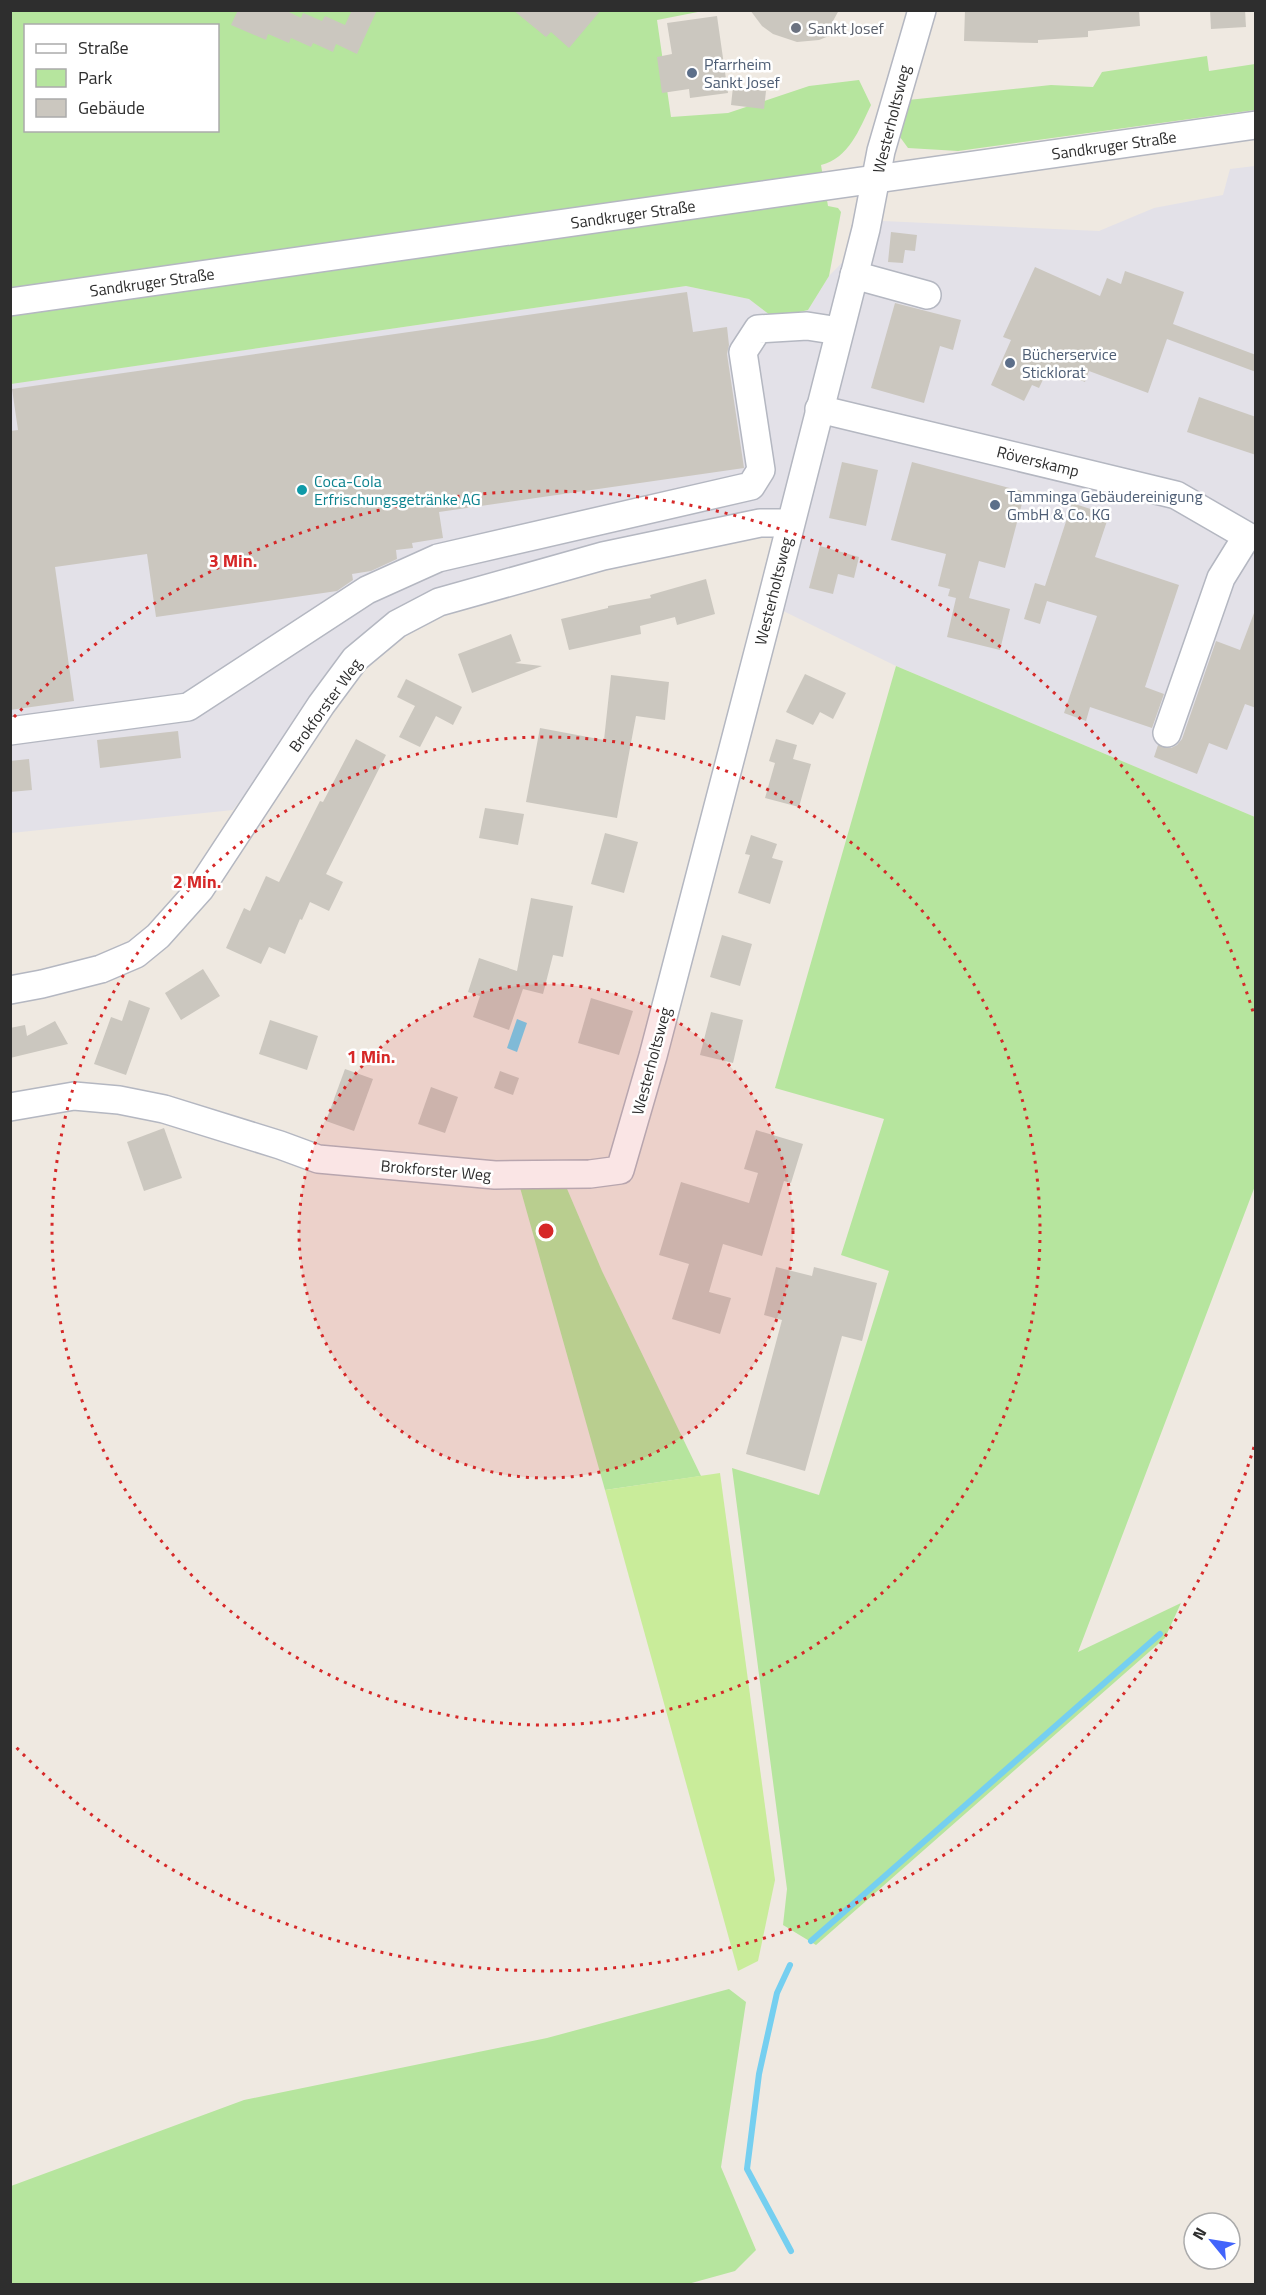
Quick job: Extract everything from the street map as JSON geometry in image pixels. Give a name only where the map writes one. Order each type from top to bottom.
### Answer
[{"type":"street","name":"Westerholtsweg","points":[[620,1170],[653,1056],[854,275],[890,118],[922,10]]},
{"type":"street","name":"Sandkruger Straße","points":[[10,302],[1256,125]]},
{"type":"street","points":[[854,275],[927,295]]},
{"type":"street","points":[[10,731],[188,707],[367,590],[438,558],[751,486],[761,470],[743,352],[758,329],[807,326],[838,331]]},
{"type":"street","name":"Röverskamp","points":[[819,409],[1176,495],[1247,536],[1221,578],[1167,733]]},
{"type":"street","name":"Brokforster Weg","points":[[10,990],[101,969],[136,954],[158,936],[200,889],[321,705],[355,659],[396,624],[439,603],[603,556],[759,523],[790,523]]},
{"type":"street","name":"Brokforster Weg","points":[[10,1107],[74,1096],[119,1100],[192,1117],[318,1159],[495,1175],[591,1174],[620,1170]]},
{"type":"shaded area","points":[[1255,166],[1255,817],[896,666],[775,607],[796,510],[768,509],[468,580],[403,611],[350,653],[233,810],[11,833],[10,384],[686,286],[749,299],[774,318],[808,310],[829,276],[883,221],[1099,231],[1154,208],[1223,195],[1230,169]]},
{"type":"green space","points":[[10,11],[703,11],[657,20],[671,117],[728,113],[809,86],[859,80],[871,105],[846,150],[821,165],[828,206],[838,208],[841,212],[829,276],[808,310],[774,318],[749,299],[686,286],[11,384]]},
{"type":"green space","points":[[1207,56],[1209,71],[1255,64],[1255,110],[958,151],[908,148],[900,137],[908,100],[1051,85],[1093,87],[1102,72]]},
{"type":"green space","points":[[896,666],[1255,817],[1255,1186],[1078,1652],[1181,1603],[1165,1638],[816,1945],[783,1925],[787,1889],[732,1468],[819,1495],[889,1271],[841,1255],[884,1119],[775,1088]]},
{"type":"green space","points":[[562,1177],[602,1271],[701,1476],[605,1490],[519,1184]]},
{"type":"green space","points":[[720,1473],[775,1880],[758,1961],[738,1971],[605,1490]]},
{"type":"green space","points":[[729,1989],[746,2002],[721,2167],[756,2250],[735,2271],[688,2284],[11,2284],[11,2186],[244,2100],[547,2038]]},
{"type":"water","points":[[517,1019],[527,1023],[517,1052],[507,1048]]},
{"type":"building","points":[[238,10],[285,10],[301,18],[303,13],[322,21],[325,16],[345,25],[352,10],[377,10],[357,54],[336,44],[333,52],[313,43],[311,47],[291,38],[289,43],[268,34],[266,40],[231,25]]},
{"type":"building","points":[[513,10],[601,10],[569,48],[551,32],[546,37]]},
{"type":"building","name":"Sankt Josef","points":[[750,10],[839,10],[827,32],[829,36],[819,40],[797,42],[773,34],[762,26]]},
{"type":"building","points":[[965,10],[1139,10],[1140,26],[1088,31],[1088,37],[1038,40],[1038,43],[964,41]]},
{"type":"building","points":[[1210,10],[1245,10],[1246,27],[1211,29]]},
{"type":"building","name":"Pfarrheim Sankt Josef","points":[[717,16],[728,93],[690,98],[689,89],[662,93],[657,57],[672,54],[667,23]]},
{"type":"building","points":[[733,87],[766,91],[764,109],[731,105]]},
{"type":"building","points":[[891,232],[917,235],[915,251],[905,250],[903,263],[888,262]]},
{"type":"building","points":[[1035,267],[1100,296],[1107,278],[1121,284],[1125,271],[1184,292],[1173,324],[1256,355],[1256,372],[1167,339],[1148,393],[1089,371],[1085,382],[1049,367],[1039,388],[1032,385],[1024,401],[991,385],[1011,340],[1003,337]]},
{"type":"building","name":"Coca-Cola Erfrischungsgetränke AG","points":[[687,292],[693,332],[727,327],[729,345],[727,354],[744,468],[439,512],[443,538],[412,543],[413,548],[396,550],[397,559],[371,571],[352,574],[353,580],[337,591],[156,617],[147,554],[55,567],[74,701],[10,710],[10,431],[18,430],[12,389]]},
{"type":"building","points":[[895,303],[961,320],[953,350],[940,346],[924,403],[871,388]]},
{"type":"building","points":[[1199,397],[1256,417],[1256,455],[1187,432]]},
{"type":"building","points":[[842,462],[878,470],[866,526],[829,518]]},
{"type":"building","points":[[912,462],[1025,492],[1005,568],[979,561],[969,598],[1010,609],[1000,650],[947,637],[956,598],[948,596],[950,589],[938,586],[946,554],[891,540]]},
{"type":"building","points":[[1072,503],[1109,515],[1095,557],[1179,585],[1145,687],[1164,694],[1152,728],[1090,707],[1086,721],[1064,713],[1097,616],[1047,601],[1040,624],[1024,619],[1035,583],[1045,586]]},
{"type":"building","points":[[820,546],[859,557],[854,578],[838,574],[833,594],[809,588]]},
{"type":"building","points":[[706,579],[715,614],[677,625],[675,617],[640,626],[641,634],[569,650],[561,619],[608,608],[608,606],[651,598],[650,595]]},
{"type":"building","points":[[1254,613],[1256,614],[1256,708],[1245,704],[1227,750],[1209,743],[1197,774],[1154,757],[1158,745],[1171,748],[1182,739],[1216,641],[1240,650]]},
{"type":"building","points":[[511,634],[521,661],[515,663],[542,666],[472,693],[458,654]]},
{"type":"building","points":[[805,674],[846,693],[833,719],[820,712],[813,725],[786,712]]},
{"type":"building","points":[[611,675],[669,682],[665,720],[636,716],[617,818],[526,802],[540,728],[604,740]]},
{"type":"building","points":[[406,679],[462,707],[453,725],[436,716],[420,747],[399,737],[415,706],[397,697]]},
{"type":"building","points":[[178,731],[181,758],[100,768],[97,740]]},
{"type":"building","points":[[356,739],[386,755],[326,874],[343,882],[329,911],[310,902],[285,954],[269,947],[261,964],[226,948],[244,908],[250,911],[266,876],[279,882],[320,801],[323,802]]},
{"type":"building","points":[[776,739],[797,745],[793,759],[811,764],[799,807],[765,798],[775,763],[769,761]]},
{"type":"building","points":[[29,759],[32,790],[10,792],[10,761]]},
{"type":"building","points":[[485,808],[524,814],[518,845],[479,838]]},
{"type":"building","points":[[605,833],[638,842],[624,893],[591,884]]},
{"type":"building","points":[[751,835],[777,844],[772,858],[783,861],[770,904],[738,893],[750,855],[745,854]]},
{"type":"building","points":[[531,898],[573,906],[563,957],[553,955],[543,994],[523,989],[509,1030],[473,1017],[480,996],[468,992],[479,958],[517,971]]},
{"type":"building","points":[[722,935],[752,944],[740,986],[710,977]]},
{"type":"building","points":[[203,969],[220,996],[181,1020],[165,993]]},
{"type":"building","points":[[591,998],[633,1011],[619,1055],[578,1043]]},
{"type":"building","points":[[129,1000],[150,1008],[126,1075],[94,1064],[111,1017],[122,1021]]},
{"type":"building","points":[[711,1012],[743,1020],[733,1063],[700,1055]]},
{"type":"building","points":[[270,1020],[318,1036],[307,1070],[259,1054]]},
{"type":"building","points":[[55,1021],[68,1044],[10,1058],[10,1028],[25,1025],[27,1036]]},
{"type":"building","points":[[345,1069],[373,1079],[354,1131],[326,1121]]},
{"type":"building","points":[[500,1071],[519,1078],[513,1095],[494,1088]]},
{"type":"building","points":[[431,1087],[458,1097],[445,1133],[418,1124]]},
{"type":"building","points":[[164,1128],[182,1178],[144,1191],[127,1142]]},
{"type":"building","points":[[756,1130],[803,1144],[791,1183],[784,1181],[762,1256],[723,1244],[709,1292],[731,1298],[720,1334],[672,1319],[689,1264],[659,1255],[681,1182],[749,1203],[758,1173],[744,1169]]},
{"type":"building","points":[[776,1267],[812,1276],[814,1267],[877,1283],[862,1341],[842,1336],[805,1471],[746,1454],[782,1320],[764,1315]]},
{"type":"waterway","points":[[811,1941],[1160,1634]]},
{"type":"waterway","points":[[790,1965],[777,1993],[759,2074],[747,2169],[791,2251]]},
{"type":"place","name":"Sankt Josef","points":[[796,28]]},
{"type":"place","name":"Pfarrheim Sankt Josef","points":[[692,73]]},
{"type":"place","name":"Bücherservice Sticklorat","points":[[1010,363]]},
{"type":"place","name":"Coca-Cola Erfrischungsgetränke AG","points":[[302,490]]},
{"type":"place","name":"Tamminga Gebäudereinigung GmbH & Co. KG","points":[[995,505]]}]
